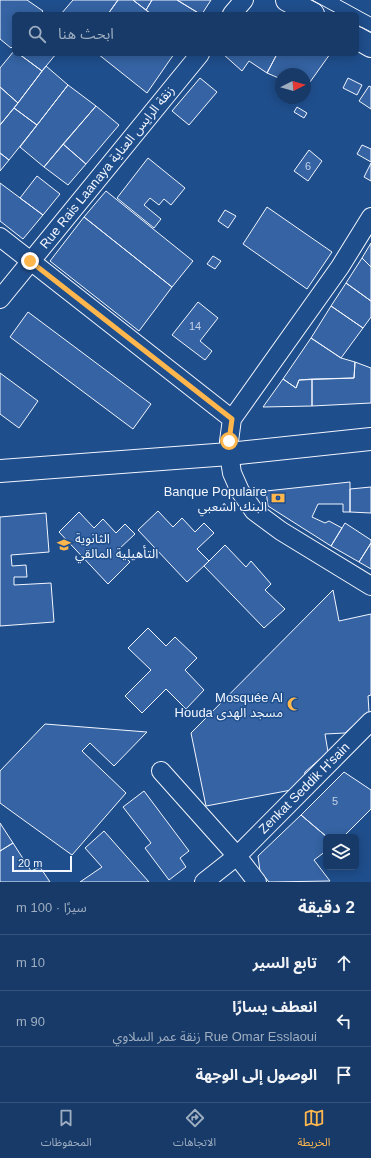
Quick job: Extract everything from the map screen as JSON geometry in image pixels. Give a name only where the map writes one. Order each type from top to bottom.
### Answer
[{"type":"street","points":[[234,12],[244,0]]},
{"type":"street","points":[[287,0],[308,12]]},
{"type":"street","points":[[359,39],[371,46]]},
{"type":"street","name":"Rue Rais Laanaya زنقة الرايس العناية","points":[[0,299],[198,56]]},
{"type":"street","points":[[371,218],[340,267],[232,419],[229,441],[229,454],[232,473],[240,491],[254,511],[282,531],[371,586]]},
{"type":"street","points":[[0,237],[232,419]]},
{"type":"street","points":[[0,471],[229,454],[371,439]]},
{"type":"street","name":"Zenkat Seddik H'sain","points":[[204,882],[237,856],[371,721]]},
{"type":"street","points":[[161,771],[237,856],[257,882]]},
{"type":"building","points":[[0,0],[27,0],[43,11],[12,12],[12,47],[11,48],[0,39]]},
{"type":"building","points":[[73,0],[118,0],[109,12],[63,12]]},
{"type":"building","points":[[118,0],[133,0],[148,12],[109,12]]},
{"type":"building","points":[[133,0],[152,0],[146,10]]},
{"type":"building","points":[[152,0],[177,0],[197,12],[148,12],[146,10]]},
{"type":"building","points":[[177,0],[211,0],[203,12],[197,12]]},
{"type":"building","points":[[12,53],[12,56],[22,56],[42,71],[18,103],[0,87],[0,68]]},
{"type":"building","points":[[22,56],[54,56],[42,71]]},
{"type":"building","points":[[101,56],[173,56],[147,93]]},
{"type":"building","points":[[225,56],[276,56],[267,73],[249,61],[242,71]]},
{"type":"building","points":[[276,56],[329,56],[311,81],[311,68],[275,68],[275,76],[267,73]]},
{"type":"building","points":[[46,66],[68,85],[37,125],[14,108]]},
{"type":"building","points":[[200,78],[217,92],[189,125],[172,111]]},
{"type":"building","points":[[348,78],[362,85],[357,95],[343,88]]},
{"type":"building","points":[[68,85],[96,106],[44,167],[20,147]]},
{"type":"building","points":[[369,86],[371,87],[371,109],[359,101]]},
{"type":"building","points":[[0,87],[18,103],[0,125]]},
{"type":"building","points":[[96,106],[119,125],[86,164],[63,144]]},
{"type":"building","points":[[297,107],[307,113],[304,118],[294,112]]},
{"type":"building","points":[[14,108],[37,125],[9,160],[0,153],[0,125]]},
{"type":"building","points":[[63,144],[86,164],[68,185],[44,167]]},
{"type":"building","points":[[362,145],[371,149],[371,162],[357,154]]},
{"type":"building","points":[[309,150],[322,161],[308,181],[294,171]]},
{"type":"building","points":[[0,153],[9,160],[0,171]]},
{"type":"building","points":[[148,158],[185,188],[171,205],[164,199],[159,205],[150,198],[144,205],[161,219],[154,228],[117,198]]},
{"type":"building","points":[[371,163],[371,181],[364,177]]},
{"type":"building","points":[[37,176],[60,194],[43,215],[20,198]]},
{"type":"building","points":[[0,183],[43,215],[23,239],[0,221]]},
{"type":"building","points":[[106,191],[193,261],[172,287],[84,217]]},
{"type":"building","points":[[267,207],[332,252],[307,289],[243,244]]},
{"type":"building","points":[[225,210],[236,216],[228,228],[218,221]]},
{"type":"building","points":[[84,217],[172,287],[139,331],[50,261]]},
{"type":"building","points":[[371,243],[371,267],[362,258]]},
{"type":"building","points":[[213,256],[221,261],[215,269],[207,264]]},
{"type":"building","points":[[362,258],[371,267],[371,301],[346,283]]},
{"type":"building","points":[[346,283],[371,301],[371,317],[363,328],[331,306]]},
{"type":"building","points":[[198,302],[218,318],[200,341],[212,351],[205,360],[172,335]]},
{"type":"building","points":[[331,306],[363,328],[341,358],[311,338]]},
{"type":"building","points":[[28,312],[151,404],[133,429],[10,337]]},
{"type":"building","points":[[311,338],[341,358],[355,362],[354,378],[299,380],[296,388],[283,379]]},
{"type":"building","points":[[355,362],[371,368],[371,403],[312,406],[312,379],[354,378]]},
{"type":"building","points":[[0,373],[38,401],[19,428],[0,414]]},
{"type":"building","points":[[283,379],[296,388],[299,380],[312,379],[312,406],[263,407]]},
{"type":"building","points":[[350,482],[350,512],[343,512],[343,504],[318,504],[312,517],[325,523],[329,521],[342,528],[331,546],[268,506],[266,491]]},
{"type":"building","points":[[371,487],[371,513],[350,512],[350,489]]},
{"type":"building","points":[[158,511],[173,527],[182,518],[195,532],[204,523],[214,533],[197,549],[209,561],[187,582],[138,530]]},
{"type":"building","points":[[79,512],[94,528],[103,519],[116,533],[125,524],[135,534],[118,550],[130,562],[108,584],[59,532]]},
{"type":"building","points":[[46,513],[49,552],[11,555],[12,566],[26,565],[27,577],[14,577],[14,585],[51,583],[54,622],[0,626],[0,517]]},
{"type":"building","points":[[345,523],[371,540],[371,543],[359,562],[331,546]]},
{"type":"building","points":[[371,543],[371,569],[359,562]]},
{"type":"building","points":[[225,545],[246,567],[251,561],[271,584],[265,590],[285,609],[264,628],[204,566]]},
{"type":"building","name":"Mosquée Al Houda مسجد الهدى","points":[[333,590],[339,621],[371,614],[371,695],[368,696],[369,712],[345,733],[325,734],[328,752],[305,772],[302,788],[206,806],[191,733]]},
{"type":"building","points":[[148,628],[166,646],[175,637],[197,658],[185,670],[204,690],[186,709],[166,689],[142,713],[125,696],[151,670],[128,648]]},
{"type":"building","points":[[45,724],[147,732],[114,766],[90,743],[82,751],[126,793],[72,855],[0,803],[0,771]]},
{"type":"building","points":[[344,772],[371,790],[371,809],[346,834],[323,834],[301,815]]},
{"type":"building","points":[[144,791],[189,851],[180,858],[186,867],[169,880],[145,848],[151,843],[123,807]]},
{"type":"building","points":[[301,815],[323,834],[323,853],[314,860],[330,881],[269,882],[260,871],[258,856]]},
{"type":"building","points":[[0,823],[13,843],[0,851]]},
{"type":"building","points":[[104,831],[149,882],[80,882],[102,867],[85,848]]},
{"type":"building","points":[[13,843],[31,871],[40,867],[50,882],[0,882],[0,851]]},
{"type":"tram line","points":[[312,0],[334,12]]},
{"type":"tram line","points":[[340,0],[371,17]]},
{"type":"tram line","points":[[359,26],[371,32]]},
{"type":"place","name":"Banque Populaire البنك الشعبي","points":[[278,498]]},
{"type":"place","name":"الثانوية التأهيلية المالقي","points":[[64,545]]},
{"type":"place","name":"Mosquée Al Houda مسجد الهدى","points":[[294,704]]},
{"type":"route","points":[[30,261],[232,419],[229,441]]}]
